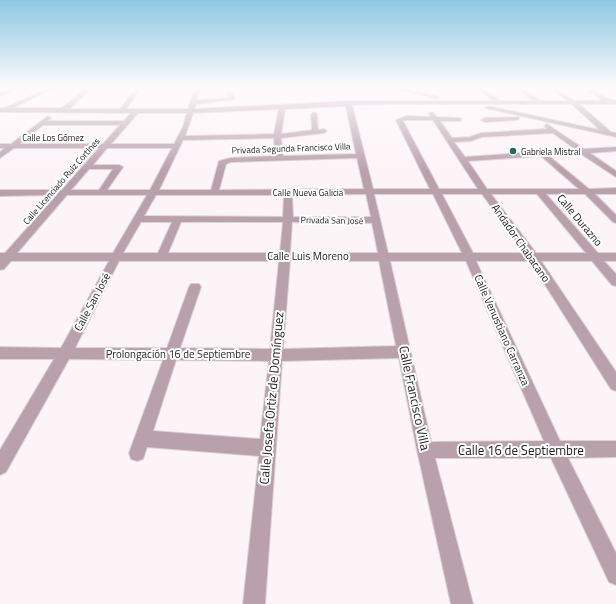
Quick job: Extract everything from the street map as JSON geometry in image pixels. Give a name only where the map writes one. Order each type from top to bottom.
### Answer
[{"type":"street","points":[[0,156],[51,116]]},
{"type":"street","name":"Calle Licenciado Ruiz Cortines","points":[[0,266],[4,257],[64,194],[132,116]]},
{"type":"street","name":"Calle San José","points":[[0,466],[65,353],[116,257],[153,193],[179,142],[188,116]]},
{"type":"street","points":[[279,158],[277,136],[280,116]]},
{"type":"street","points":[[314,116],[315,132]]},
{"type":"street","name":"Calle Francisco Villa","points":[[351,116],[384,256],[425,450],[462,604]]},
{"type":"street","name":"Andador Chabacano","points":[[433,116],[484,192],[532,256],[616,384]]},
{"type":"street","points":[[480,116],[499,134]]},
{"type":"street","points":[[490,116],[533,117],[616,175]]},
{"type":"street","points":[[529,116],[610,134]]},
{"type":"street","points":[[589,116],[610,134],[616,142]]},
{"type":"street","name":"Calle Venustiano Carranza","points":[[435,119],[407,118],[399,120],[469,256],[556,450],[616,575]]},
{"type":"street","points":[[435,119],[459,119]]},
{"type":"street","points":[[41,123],[126,123]]},
{"type":"street","points":[[179,142],[277,136],[324,131]]},
{"type":"street","points":[[450,140],[499,134],[553,131]]},
{"type":"street","name":"Calle Los Gómez","points":[[0,146],[106,146],[179,142]]},
{"type":"street","points":[[462,159],[616,149]]},
{"type":"street","points":[[543,154],[588,192],[616,220]]},
{"type":"street","name":"Privada Segunda Francisco Villa","points":[[214,193],[222,164],[230,160],[360,156]]},
{"type":"street","points":[[87,167],[119,168],[101,193]]},
{"type":"street","name":"Calle Nueva Galicia","points":[[0,193],[64,194],[616,191]]},
{"type":"street","name":"Calle Josefa Ortiz de Domínguez","points":[[254,604],[283,256],[288,219],[288,192]]},
{"type":"street","name":"Calle Durazno","points":[[540,192],[616,282]]},
{"type":"street","points":[[139,219],[288,219]]},
{"type":"street","points":[[162,256],[178,219]]},
{"type":"street","name":"Privada San José","points":[[288,219],[376,220]]},
{"type":"street","name":"Calle Luis Moreno","points":[[4,257],[616,257]]},
{"type":"street","points":[[195,287],[140,445],[267,448]]},
{"type":"street","name":"Prolongación 16 de Septiembre","points":[[0,353],[275,355],[405,352]]},
{"type":"street","name":"Calle 16 de Septiembre","points":[[425,450],[616,449]]},
{"type":"place","name":"Gabriela Mistral","points":[[513,151]]}]
